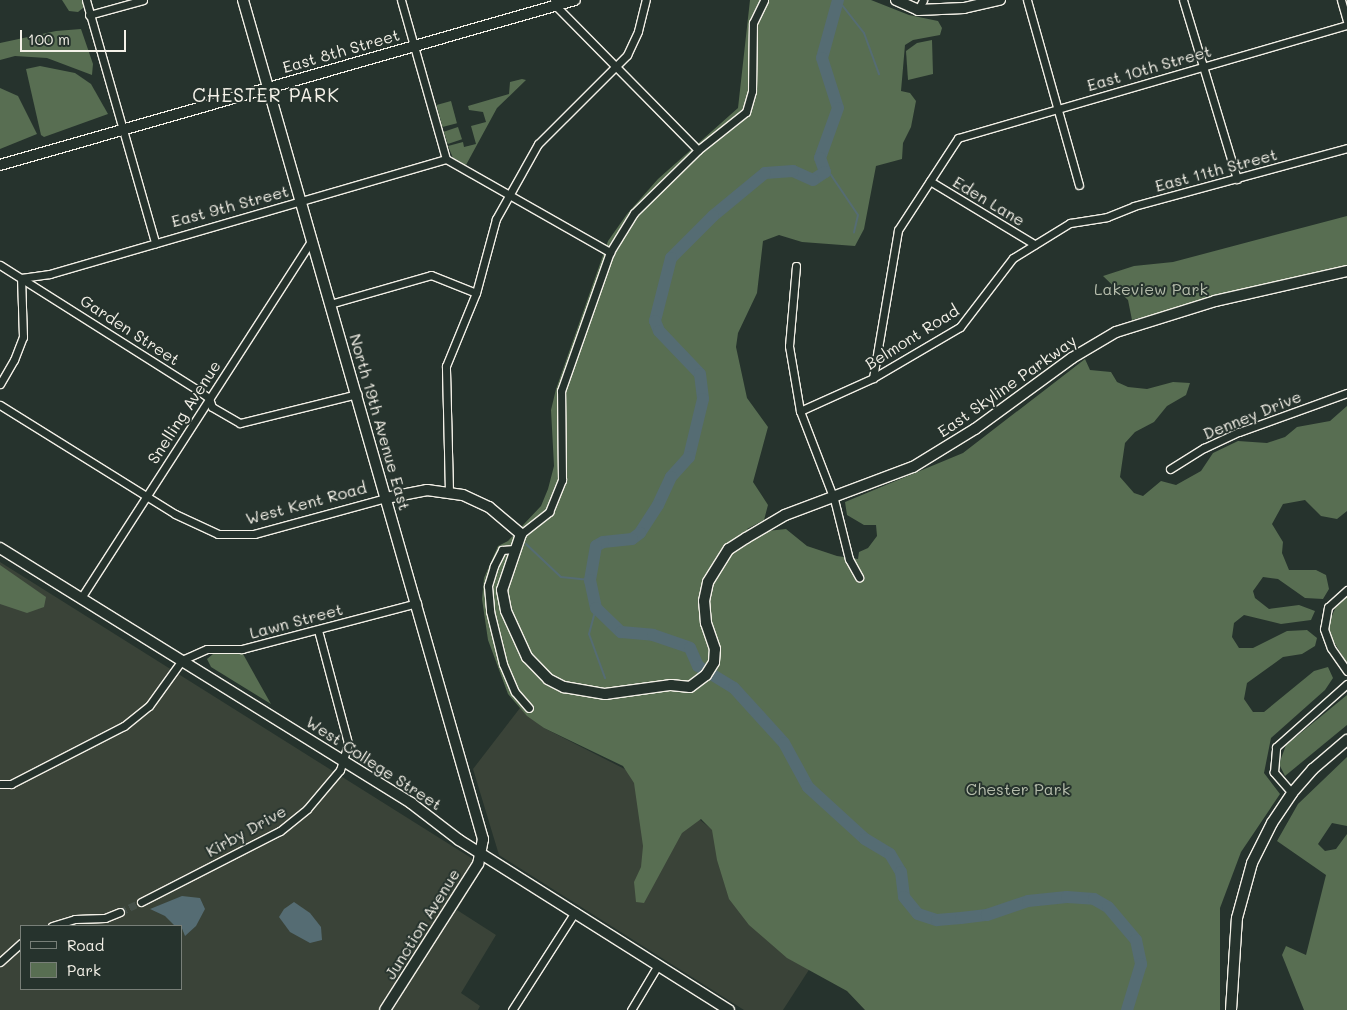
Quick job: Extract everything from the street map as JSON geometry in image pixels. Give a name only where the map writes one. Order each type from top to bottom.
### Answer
[{"type":"street","points":[[86,0],[155,243]]},
{"type":"street","points":[[89,15],[144,0]]},
{"type":"street","name":"North 19th Avenue East","points":[[243,0],[483,839],[481,853]]},
{"type":"street","points":[[401,0],[412,46],[446,159],[610,252]]},
{"type":"street","name":"East 8th Street","points":[[0,165],[555,3],[575,0]]},
{"type":"street","points":[[448,492],[446,366],[476,294],[496,219],[538,144],[616,66],[634,45],[646,0]]},
{"type":"street","points":[[529,708],[515,692],[503,664],[490,610],[488,586],[494,566],[502,550],[514,549],[522,534],[548,512],[562,480],[561,391],[610,252],[634,213],[698,150],[746,112],[752,91],[753,23],[764,0]]},
{"type":"street","points":[[918,10],[923,0]]},
{"type":"street","points":[[899,2],[918,10],[964,8],[1000,0]]},
{"type":"street","points":[[1027,0],[1080,185]]},
{"type":"street","points":[[1183,0],[1237,179]]},
{"type":"street","points":[[1341,0],[1347,21]]},
{"type":"street","points":[[555,3],[698,150]]},
{"type":"street","name":"East 10th Street","points":[[930,181],[958,138],[1347,25]]},
{"type":"street","name":"East 11th Street","points":[[1093,218],[1107,217],[1134,206],[1347,148]]},
{"type":"street","name":"East 9th Street","points":[[21,278],[50,274],[446,159]]},
{"type":"street","points":[[873,378],[898,230],[930,181]]},
{"type":"street","name":"Eden Lane","points":[[930,181],[1034,244]]},
{"type":"street","name":"Belmont Road","points":[[800,411],[873,378],[960,327],[969,320],[1006,264],[1034,244],[1070,223],[1093,218]]},
{"type":"street","name":"Snelling Avenue","points":[[81,598],[311,241]]},
{"type":"street","name":"Garden Street","points":[[0,265],[209,398],[212,407],[240,423],[357,394]]},
{"type":"street","points":[[796,266],[789,346],[800,411],[834,499],[848,559],[859,577]]},
{"type":"street","name":"East Skyline Parkway","points":[[514,549],[502,590],[506,611],[526,657],[537,671],[564,687],[605,694],[693,685],[712,666],[715,649],[706,623],[704,601],[708,582],[729,549],[785,515],[834,499],[913,467],[986,422],[1072,358],[1124,329],[1278,284],[1347,271]]},
{"type":"street","points":[[330,304],[431,275],[476,294]]},
{"type":"street","points":[[0,384],[23,337],[21,278]]},
{"type":"street","name":"Denney Drive","points":[[1170,469],[1204,448],[1239,432],[1347,393]]},
{"type":"street","name":"West Kent Road","points":[[0,405],[198,528],[238,536],[420,491],[448,492],[489,507],[522,534]]},
{"type":"street","name":"West College Street","points":[[0,548],[411,802],[481,853],[729,1010]]},
{"type":"street","points":[[1347,590],[1328,607],[1324,629],[1331,648],[1347,671]]},
{"type":"street","name":"Lawn Street","points":[[182,660],[207,649],[242,649],[417,603]]},
{"type":"street","points":[[318,630],[348,743],[344,761]]},
{"type":"street","points":[[0,784],[11,784],[124,726],[148,706],[182,660]]},
{"type":"street","points":[[1292,793],[1274,772],[1276,747],[1347,684]]},
{"type":"street","points":[[1231,1010],[1234,942],[1243,890],[1261,842],[1292,793],[1318,764],[1347,740]]},
{"type":"street","name":"Kirby Drive","points":[[141,902],[288,826],[325,790],[344,761]]},
{"type":"street","name":"Junction Avenue","points":[[385,1010],[478,864],[481,853]]},
{"type":"street","points":[[55,925],[75,919],[105,918],[120,912]]},
{"type":"street","points":[[512,1010],[575,912]]},
{"type":"street","points":[[0,962],[20,944]]},
{"type":"street","points":[[631,1010],[658,965]]},
{"type":"shaded area","points":[[0,562],[484,866],[457,910],[496,935],[461,993],[480,1006],[478,1010],[0,1010]]},
{"type":"shaded area","points":[[520,708],[544,728],[658,786],[715,832],[805,957],[814,962],[783,1010],[744,1010],[499,855],[473,769]]},
{"type":"green space","points":[[62,0],[83,0],[83,8],[78,12],[69,11]]},
{"type":"green space","name":"Chester Park","points":[[750,0],[871,0],[909,15],[938,21],[942,28],[940,35],[913,40],[905,45],[901,91],[910,93],[916,101],[911,127],[903,143],[902,159],[876,166],[864,229],[855,246],[802,242],[779,235],[763,241],[757,293],[738,333],[736,347],[747,398],[768,427],[753,482],[768,505],[764,520],[747,529],[757,537],[767,531],[786,529],[807,546],[837,556],[858,559],[859,552],[868,548],[877,536],[876,525],[864,525],[847,515],[845,502],[963,453],[1085,359],[1090,370],[1111,372],[1117,382],[1128,387],[1147,389],[1173,382],[1190,383],[1186,395],[1167,406],[1154,422],[1135,432],[1125,443],[1120,477],[1134,493],[1143,496],[1161,481],[1176,485],[1201,471],[1213,453],[1238,441],[1267,443],[1285,437],[1297,427],[1330,421],[1347,406],[1347,511],[1337,519],[1321,516],[1305,500],[1283,504],[1272,524],[1283,542],[1282,553],[1289,570],[1316,570],[1326,575],[1329,589],[1323,599],[1305,598],[1278,579],[1263,577],[1253,591],[1255,598],[1269,609],[1299,605],[1315,611],[1311,620],[1281,624],[1244,615],[1234,623],[1232,637],[1239,648],[1253,648],[1287,631],[1307,630],[1317,638],[1315,646],[1302,654],[1283,657],[1247,683],[1244,699],[1253,712],[1264,712],[1314,671],[1328,667],[1333,678],[1325,690],[1271,738],[1264,773],[1280,794],[1241,852],[1220,908],[1220,1010],[865,1010],[847,991],[787,958],[749,925],[729,899],[717,860],[712,830],[701,819],[682,833],[644,903],[636,902],[634,882],[641,867],[643,846],[634,783],[623,766],[544,728],[527,716],[508,694],[488,640],[482,599],[484,578],[498,546],[508,541],[541,506],[548,489],[554,466],[551,410],[556,389],[608,241],[627,214],[658,179],[738,108]]},
{"type":"green space","points":[[81,29],[93,64],[92,75],[47,58],[15,56],[0,60],[0,43],[56,31]]},
{"type":"green space","points":[[932,40],[933,74],[908,80],[906,51],[917,43]]},
{"type":"green space","points":[[40,66],[75,73],[91,84],[108,114],[44,137],[41,135],[26,69]]},
{"type":"green space","points":[[526,80],[497,108],[466,165],[453,158],[448,146],[463,142],[464,147],[476,144],[471,126],[486,122],[483,112],[469,110],[468,106],[509,94],[510,82]]},
{"type":"green space","points":[[0,88],[18,96],[37,134],[0,149]]},
{"type":"green space","points":[[451,101],[457,123],[442,127],[437,105]]},
{"type":"green space","points":[[458,127],[462,139],[448,144],[444,132]]},
{"type":"green space","name":"Lakeview Park","points":[[1347,216],[1347,265],[1132,320],[1128,300],[1103,276],[1134,266],[1173,262]]},
{"type":"green space","points":[[0,565],[46,597],[44,607],[27,613],[0,604]]},
{"type":"green space","points":[[1347,597],[1347,664],[1330,635],[1329,623],[1337,604]]},
{"type":"green space","points":[[213,654],[243,654],[271,704],[211,667],[207,659]]},
{"type":"green space","points":[[1347,695],[1347,725],[1285,776],[1279,764],[1286,745]]},
{"type":"green space","points":[[1347,757],[1347,826],[1332,823],[1318,844],[1325,851],[1336,849],[1347,834],[1347,1010],[1304,1010],[1282,955],[1286,946],[1306,955],[1326,875],[1277,841],[1298,804]]},
{"type":"water","points":[[182,896],[200,898],[205,909],[196,926],[185,936],[182,925],[174,925],[165,916],[150,909]]},
{"type":"water","points":[[294,902],[310,913],[321,927],[322,940],[310,943],[290,932],[279,917],[284,909]]},
{"type":"waterway","points":[[838,0],[864,33],[879,74]]},
{"type":"waterway","points":[[838,0],[822,58],[838,108],[820,158],[825,172],[813,180],[793,171],[765,173],[713,216],[671,258],[655,321],[659,331],[700,374],[703,399],[689,457],[671,477],[658,505],[640,533],[632,539],[603,542],[596,546],[590,580],[596,608],[621,632],[653,635],[690,648],[698,666],[734,688],[784,743],[808,787],[865,839],[890,854],[901,872],[904,897],[918,914],[937,920],[961,918],[987,915],[1028,901],[1067,897],[1094,899],[1108,907],[1136,940],[1141,964],[1127,1010]]},
{"type":"waterway","points":[[825,172],[831,175],[858,215],[854,233]]},
{"type":"waterway","points":[[526,544],[561,577],[590,580]]},
{"type":"waterway","points":[[596,608],[589,634],[605,678]]},
{"type":"tunnel","points":[[120,912],[141,902]]},
{"type":"district","name":"CHESTER PARK","points":[[266,95]]}]
